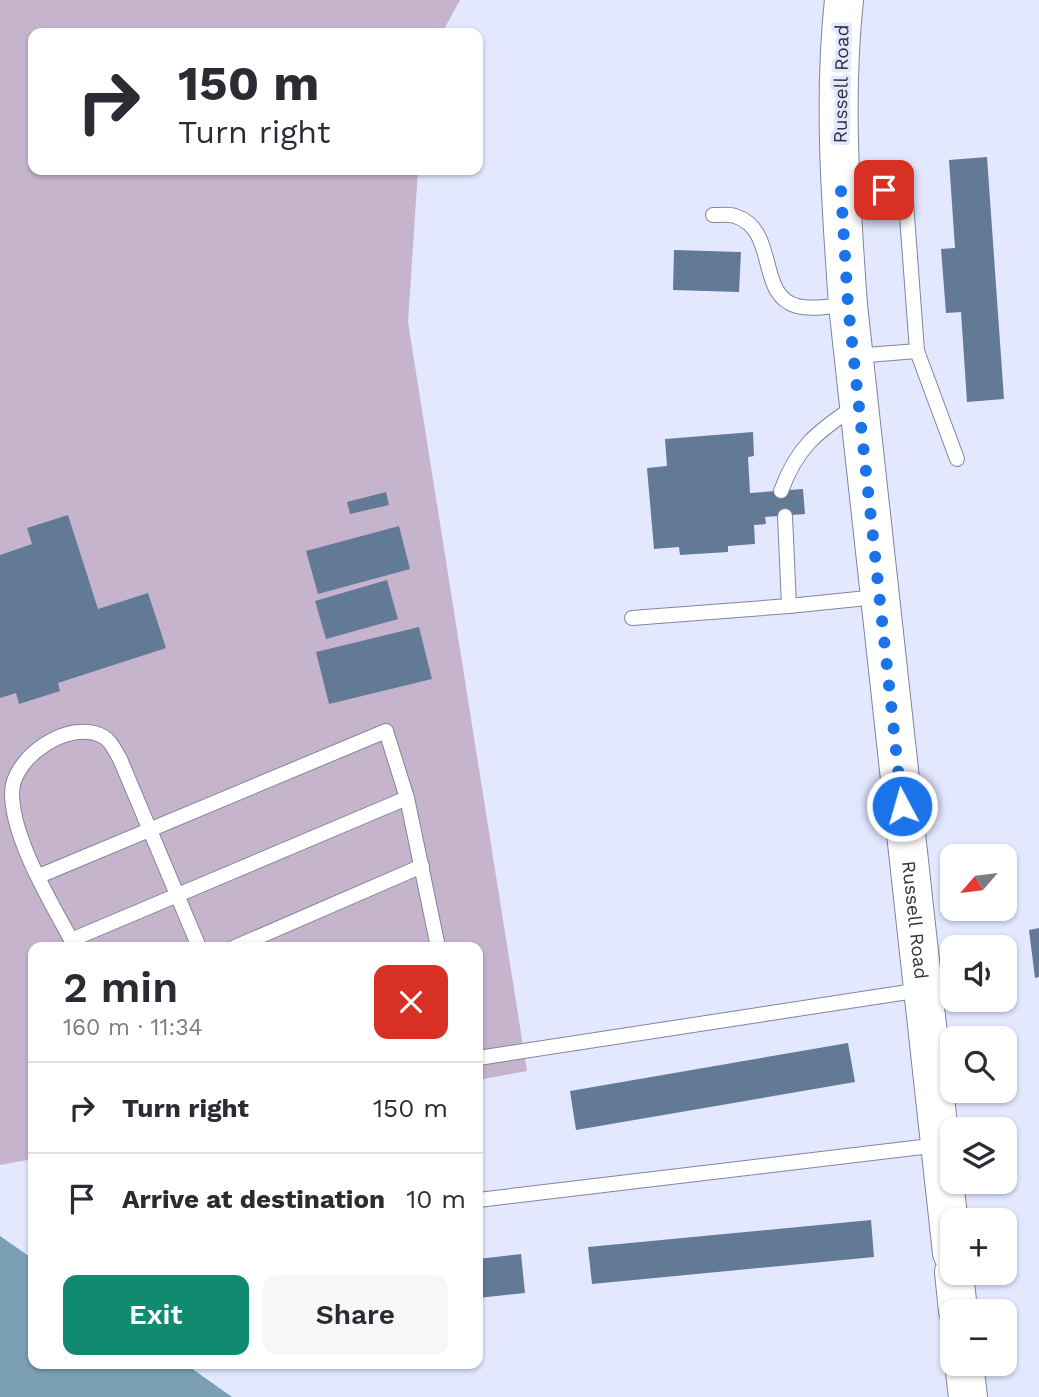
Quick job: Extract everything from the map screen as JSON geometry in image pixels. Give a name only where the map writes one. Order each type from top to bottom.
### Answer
[{"type":"main road","name":"Russell Road","points":[[844,0],[841,30],[841,191],[848,305],[940,1144]]},
{"type":"main road","points":[[966,1376],[968,1397]]},
{"type":"lane","points":[[841,191],[905,189],[917,351],[957,459]]},
{"type":"lane","points":[[713,215],[734,215],[755,230],[764,246],[772,282],[786,301],[805,307],[848,305]]},
{"type":"lane","points":[[853,356],[917,351]]},
{"type":"lane","points":[[781,491],[796,456],[819,430],[858,404]]},
{"type":"lane","points":[[785,516],[789,606]]},
{"type":"lane","points":[[632,618],[878,597]]},
{"type":"lane","points":[[39,876],[386,731],[407,798],[435,942]]},
{"type":"lane","points":[[72,942],[39,876],[14,817],[13,784],[24,761],[35,751],[65,735],[89,732],[103,736],[111,743],[197,942]]},
{"type":"lane","points":[[75,942],[177,894],[407,798]]},
{"type":"lane","points":[[247,942],[422,866]]},
{"type":"lane","points":[[483,1057],[922,990]]},
{"type":"lane","points":[[483,1199],[940,1144]]},
{"type":"shaded area","points":[[0,0],[460,0],[445,28],[28,28],[28,175],[418,175],[408,322],[527,1071],[483,1079],[483,942],[28,942],[28,1160],[0,1165]]},
{"type":"water","points":[[0,1236],[28,1256],[28,1369],[192,1369],[232,1397],[0,1397]]},
{"type":"building","points":[[987,157],[1004,399],[967,402],[961,312],[946,313],[941,249],[955,248],[949,160]]},
{"type":"building","points":[[674,250],[741,252],[739,292],[673,290]]},
{"type":"building","points":[[753,432],[754,456],[748,457],[750,493],[803,489],[805,514],[765,517],[766,524],[754,525],[755,544],[728,546],[728,552],[680,555],[679,547],[654,549],[647,468],[667,466],[665,439]]},
{"type":"building","points":[[386,492],[389,505],[350,514],[347,502]]},
{"type":"building","points":[[68,515],[98,609],[148,593],[166,648],[58,683],[60,691],[19,704],[16,693],[0,698],[0,555],[32,544],[27,528]]},
{"type":"building","points":[[399,526],[410,569],[318,594],[306,551]]},
{"type":"building","points":[[387,580],[398,619],[326,639],[315,601]]},
{"type":"building","points":[[419,627],[432,679],[329,704],[316,652]]},
{"type":"building","points":[[1039,928],[1039,977],[1035,978],[1029,930]]},
{"type":"building","points":[[848,1043],[855,1082],[576,1130],[570,1091]]},
{"type":"building","points":[[871,1220],[874,1257],[592,1284],[588,1247]]},
{"type":"building","points":[[521,1254],[525,1293],[483,1297],[483,1258]]},
{"type":"route","points":[[884,190],[841,191],[848,305],[902,806]]}]
